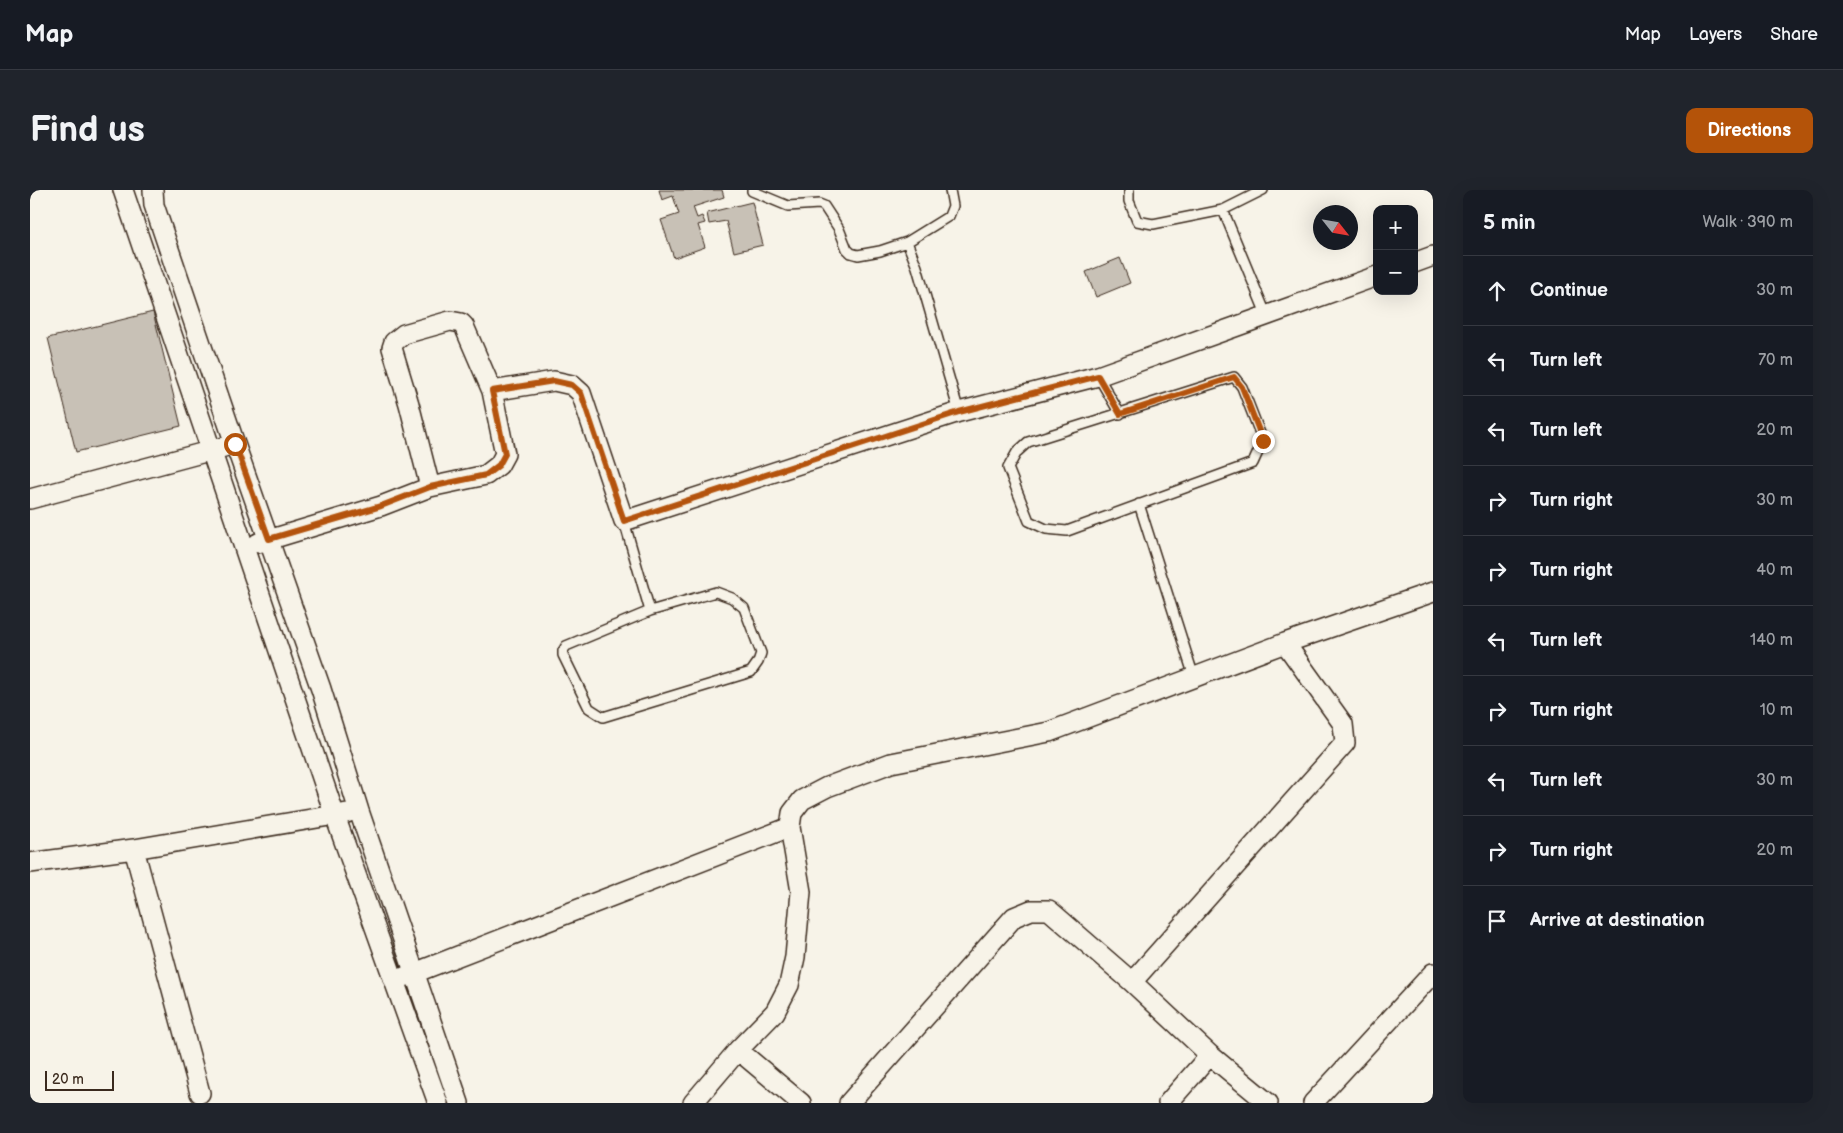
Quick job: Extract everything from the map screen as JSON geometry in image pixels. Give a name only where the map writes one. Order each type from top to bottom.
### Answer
[{"type":"street","points":[[123,190],[335,816],[438,1103]]},
{"type":"street","points":[[153,190],[154,205],[235,444],[322,689],[359,811],[459,1103]]},
{"type":"street","points":[[1418,262],[1433,256]]},
{"type":"street","points":[[492,391],[554,381],[572,385],[581,393],[624,521],[959,412],[1098,376],[1266,314],[1373,277]]},
{"type":"street","points":[[245,547],[381,506],[430,487],[486,475],[499,465],[505,454],[492,391],[461,323],[450,321],[404,334],[394,342],[392,348],[409,404],[430,487]]},
{"type":"street","points":[[30,499],[235,444]]},
{"type":"street","points":[[693,1103],[738,1050],[774,1012],[789,985],[795,957],[801,892],[790,827],[792,813],[802,800],[827,787],[891,763],[1049,732],[1285,643],[1433,592]]},
{"type":"street","points":[[1132,982],[1345,743],[1343,724],[1285,643]]},
{"type":"street","points":[[30,863],[134,849],[359,811]]},
{"type":"street","points":[[394,980],[790,827]]},
{"type":"street","points":[[134,849],[200,1093]]},
{"type":"street","points":[[849,1103],[1014,917],[1032,910],[1049,910],[1132,982],[1210,1055],[1268,1103]]},
{"type":"street","points":[[1313,1103],[1433,973]]},
{"type":"street","points":[[738,1050],[801,1103]]},
{"type":"street","points":[[1168,1103],[1210,1055]]},
{"type":"lane","points":[[752,192],[788,206],[819,204],[824,206],[839,229],[847,248],[855,255],[880,251],[907,242],[949,216],[953,206],[950,190]]},
{"type":"lane","points":[[1129,190],[1129,201],[1137,220],[1153,224],[1223,210],[1263,190]]},
{"type":"lane","points":[[1223,210],[1266,314]]},
{"type":"lane","points":[[907,242],[917,267],[959,412]]},
{"type":"lane","points":[[1098,376],[1120,414]]},
{"type":"lane","points":[[1234,377],[1242,387],[1263,441],[1253,463],[1068,531],[1046,529],[1029,521],[1008,468],[1017,452],[1028,442],[1120,414],[1234,377]]},
{"type":"lane","points":[[1139,504],[1194,677]]},
{"type":"lane","points":[[624,521],[650,611]]},
{"type":"lane","points":[[716,592],[732,598],[744,608],[761,653],[758,662],[751,672],[604,717],[595,713],[589,708],[563,655],[563,650],[566,646],[650,611],[716,592]]},
{"type":"building","points":[[659,190],[722,190],[724,197],[693,207],[697,218],[702,216],[705,223],[698,225],[705,247],[674,258],[661,220],[679,214],[673,196],[662,200]]},
{"type":"building","points":[[752,202],[763,245],[734,252],[726,221],[709,224],[707,213]]},
{"type":"building","points":[[1120,258],[1130,283],[1096,297],[1086,272]]},
{"type":"building","points":[[153,312],[181,426],[76,452],[48,338]]},
{"type":"route","points":[[235,444],[269,539],[381,506],[430,487],[486,475],[499,465],[505,454],[492,391],[554,381],[572,385],[581,393],[624,521],[959,412],[1098,376],[1120,414],[1234,377],[1242,387],[1263,441]]}]
